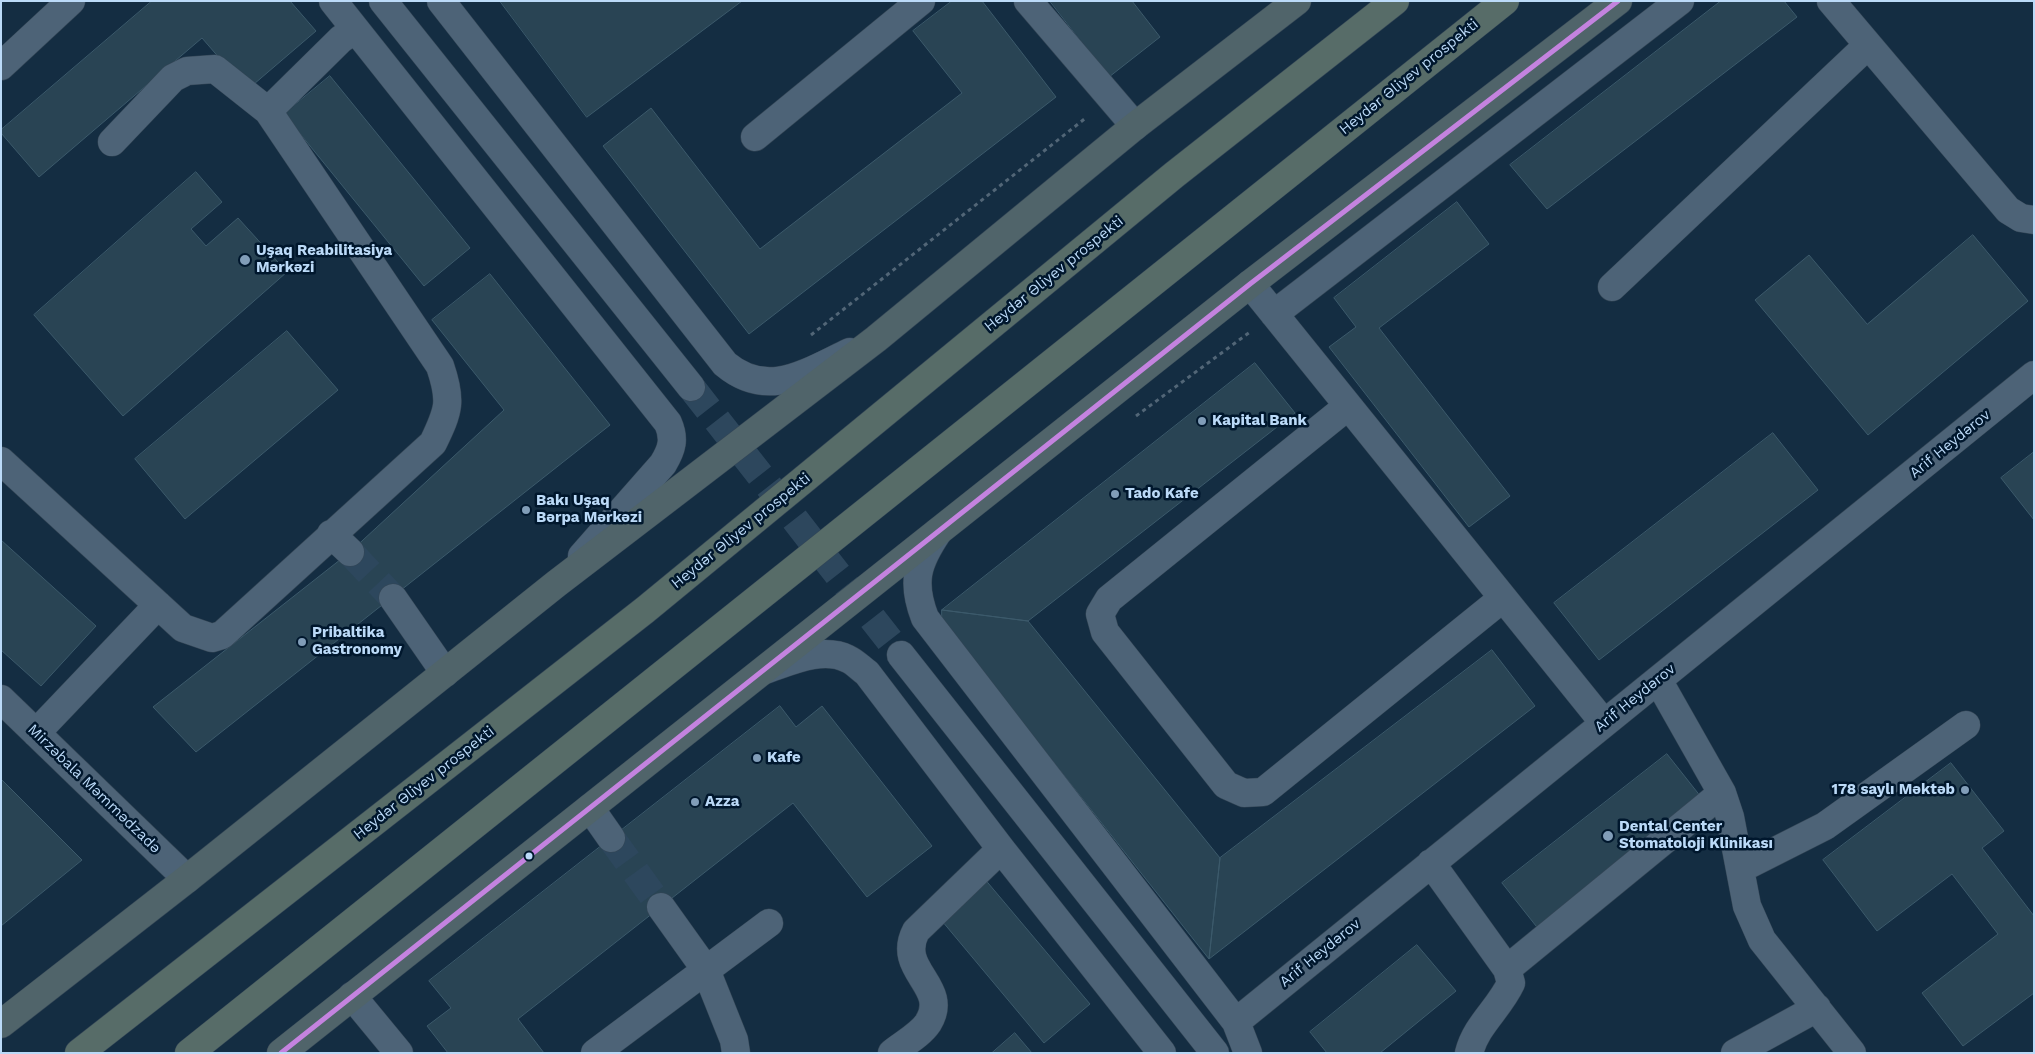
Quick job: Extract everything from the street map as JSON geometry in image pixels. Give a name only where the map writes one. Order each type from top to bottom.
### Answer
[{"type":"highway","name":"Heydər Əliyev prospekti","points":[[79,1053],[645,610],[1174,175],[1396,1]]},
{"type":"highway","name":"Heydər Əliyev prospekti","points":[[189,1053],[1505,1]]},
{"type":"main road","points":[[1,1024],[188,879],[556,584],[876,340],[1135,126],[1297,1]]},
{"type":"main road","points":[[281,1053],[763,671],[940,528],[1250,284],[1618,1]]},
{"type":"street","points":[[1,66],[72,1]]},
{"type":"street","points":[[333,1],[664,415],[672,432],[672,448],[663,464],[556,584]]},
{"type":"street","points":[[383,1],[691,387]]},
{"type":"street","points":[[440,1],[725,364],[734,372],[757,382],[776,382],[796,376],[876,340]]},
{"type":"street","points":[[755,137],[921,1]]},
{"type":"street","points":[[1028,1],[1135,126]]},
{"type":"street","points":[[1274,314],[1680,1]]},
{"type":"street","points":[[1831,1],[1867,46],[2008,210],[2020,218],[2034,220]]},
{"type":"street","points":[[268,111],[341,39],[355,30]]},
{"type":"street","points":[[1612,287],[1867,46]]},
{"type":"street","points":[[1,462],[183,628],[212,638],[222,635],[340,543],[433,443],[447,414],[447,386],[440,366],[268,111],[215,69],[187,71],[173,78],[112,142]]},
{"type":"street","points":[[1250,284],[1604,723]]},
{"type":"street","name":"Arif Heydərov","points":[[1236,1022],[2034,375]]},
{"type":"street","points":[[1348,406],[1109,599],[1100,614],[1105,632],[1226,785],[1244,793],[1263,792],[1503,598]]},
{"type":"street","points":[[940,528],[925,552],[919,566],[916,588],[925,618],[1236,1022],[1248,1053]]},
{"type":"street","points":[[393,598],[445,673]]},
{"type":"street","points":[[36,733],[158,605]]},
{"type":"street","points":[[763,671],[805,657],[826,654],[848,658],[867,673],[1001,849],[1162,1053]]},
{"type":"street","points":[[901,655],[1215,1053]]},
{"type":"street","points":[[1658,680],[1722,793],[1730,817],[1748,906],[1762,940],[1852,1053]]},
{"type":"street","name":"Mirzəbala Məmmədzadə","points":[[1,699],[188,879]]},
{"type":"street","points":[[1740,869],[1825,826],[1966,724]]},
{"type":"street","points":[[1507,970],[1722,793]]},
{"type":"street","points":[[590,808],[611,838]]},
{"type":"street","points":[[892,1053],[927,1024],[932,1014],[934,1003],[932,992],[911,959],[912,940],[916,931],[1001,849]]},
{"type":"street","points":[[1431,863],[1507,970],[1510,983],[1495,1010],[1476,1031],[1469,1053]]},
{"type":"street","points":[[660,907],[706,970],[734,1040],[736,1053]]},
{"type":"street","points":[[610,1049],[706,970],[769,923]]},
{"type":"street","points":[[352,996],[399,1053]]},
{"type":"street","points":[[1735,1053],[1817,1008]]},
{"type":"path","points":[[810,336],[1112,97]]},
{"type":"path","points":[[1130,421],[1274,314]]},
{"type":"building","points":[[152,1],[290,1],[316,31],[247,90],[202,38],[39,177],[1,133],[1,130]]},
{"type":"building","points":[[500,1],[742,1],[587,117]]},
{"type":"building","points":[[952,1],[982,1],[1056,97],[749,334],[603,146],[651,108],[760,249],[962,93],[913,31]]},
{"type":"building","points":[[1050,1],[1132,1],[1160,37],[1109,77]]},
{"type":"building","points":[[1721,1],[1784,1],[1797,17],[1547,209],[1510,165]]},
{"type":"building","points":[[330,76],[470,248],[424,286],[284,114]]},
{"type":"building","name":"Uşaq Reabilitasiya Mərkəzi","points":[[196,172],[222,202],[191,229],[206,246],[238,218],[287,272],[123,416],[34,315]]},
{"type":"building","points":[[1457,202],[1489,244],[1379,328],[1510,496],[1469,527],[1329,347],[1356,327],[1334,298]]},
{"type":"building","points":[[1973,235],[2028,301],[1868,435],[1755,300],[1809,255],[1867,324]]},
{"type":"building","points":[[490,274],[610,425],[196,752],[153,707],[350,552],[504,410],[432,320]]},
{"type":"building","points":[[287,331],[338,390],[185,519],[135,459]]},
{"type":"building","points":[[1255,363],[1295,413],[1028,621],[942,610]]},
{"type":"building","points":[[1773,433],[1818,490],[1599,660],[1554,603]]},
{"type":"building","points":[[2034,452],[2034,520],[2001,478]]},
{"type":"building","points":[[1,540],[96,626],[41,686],[1,650]]},
{"type":"building","points":[[942,610],[1028,621],[1220,858],[1209,959],[942,621]]},
{"type":"building","points":[[1492,650],[1535,706],[1209,959],[1220,858]]},
{"type":"building","points":[[780,706],[796,727],[822,706],[932,846],[867,897],[793,803],[518,1019],[544,1053],[448,1053],[427,1026],[451,1008],[429,981]]},
{"type":"building","points":[[1667,754],[1705,802],[1540,931],[1502,883]]},
{"type":"building","points":[[1951,763],[2004,831],[1982,848],[2034,916],[2034,993],[1963,1046],[1922,993],[1998,934],[1952,874],[1877,931],[1823,860]]},
{"type":"building","points":[[1,779],[82,860],[1,926]]},
{"type":"building","points":[[983,877],[1090,1004],[1044,1043],[937,915]]},
{"type":"building","points":[[1417,945],[1456,991],[1380,1053],[1327,1053],[1310,1032]]},
{"type":"building","points":[[1015,1033],[1032,1053],[992,1053]]},
{"type":"tunnel","points":[[691,387],[901,655]]},
{"type":"tunnel","points":[[350,552],[393,598]]},
{"type":"tunnel","points":[[611,838],[661,907]]},
{"type":"transit line","points":[[281,1053],[1250,284],[1618,1]]},
{"type":"place","name":"Uşaq Reabilitasiya Mərkəzi","points":[[245,260]]},
{"type":"place","name":"Kapital Bank","points":[[1202,421]]},
{"type":"place","name":"Tado Kafe","points":[[1115,494]]},
{"type":"place","name":"Bakı Uşaq Bərpa Mərkəzi","points":[[526,510]]},
{"type":"place","name":"Pribaltika Gastronomy","points":[[302,642]]},
{"type":"place","name":"Kafe","points":[[757,758]]},
{"type":"place","name":"178 saylı Məktəb","points":[[1965,790]]},
{"type":"place","name":"Azza","points":[[695,802]]},
{"type":"place","name":"Dental Center Stomatoloji Klinikası","points":[[1608,836]]}]
